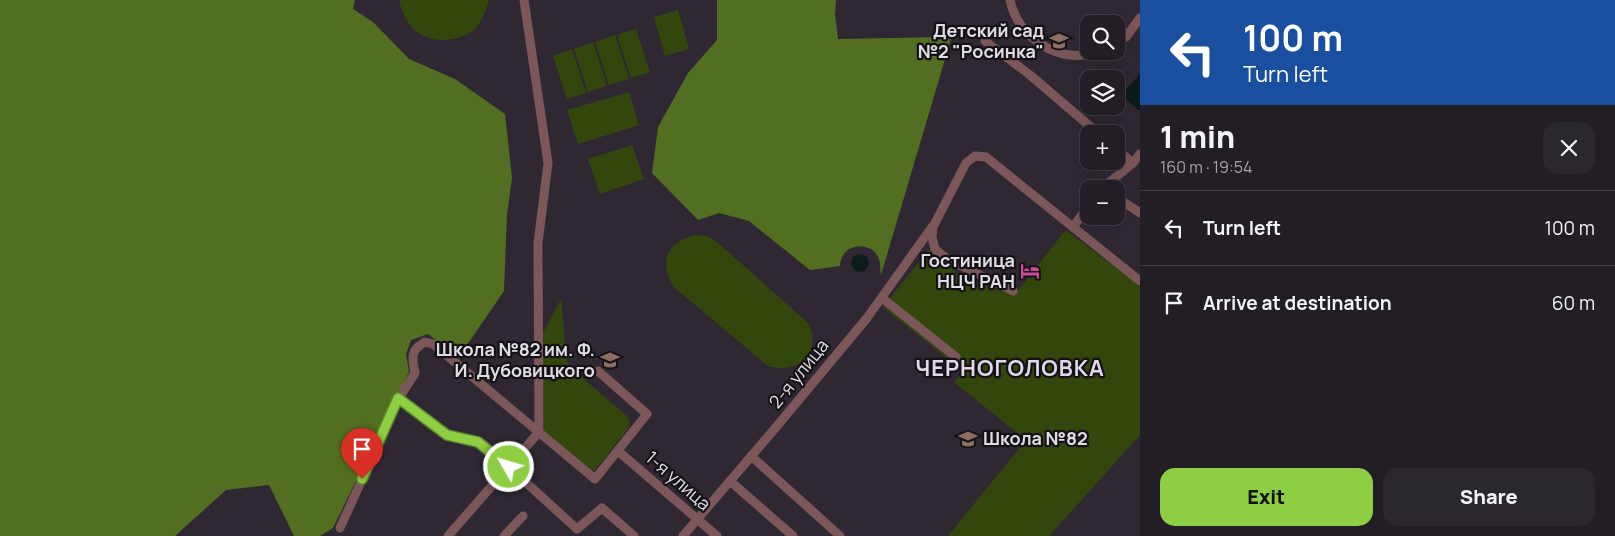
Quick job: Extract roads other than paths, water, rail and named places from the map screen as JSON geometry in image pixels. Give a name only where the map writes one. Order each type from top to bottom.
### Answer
[{"type":"street","points":[[448,536],[539,432],[538,243],[548,163],[524,0]]},
{"type":"street","points":[[1010,0],[1012,10],[1023,30],[1040,45],[1062,54],[1080,55]]},
{"type":"street","points":[[1125,38],[1140,18]]},
{"type":"street","points":[[984,41],[1030,75],[1088,125]]},
{"type":"street","points":[[1113,180],[1133,163],[1140,154]]},
{"type":"street","name":"2-я улица","points":[[683,536],[882,298],[933,227],[966,163],[975,156],[986,157],[1073,227]]},
{"type":"street","points":[[1125,156],[1133,163]]},
{"type":"street","points":[[1125,203],[1140,213]]},
{"type":"street","points":[[1080,218],[1073,227],[1140,280]]},
{"type":"street","points":[[933,227],[933,245],[938,253],[1013,291]]},
{"type":"street","points":[[882,298],[956,358]]},
{"type":"street","points":[[340,528],[398,398],[415,373],[412,358],[417,346],[425,342],[434,344],[596,479],[647,414],[598,371]]},
{"type":"street","points":[[398,398],[447,435],[478,442],[509,467],[577,529],[602,508],[634,536]]},
{"type":"street","name":"1-я улица","points":[[618,451],[717,536]]},
{"type":"street","points":[[751,456],[840,536]]},
{"type":"street","points":[[730,481],[793,536]]},
{"type":"street","points":[[504,536],[522,516]]},
{"type":"place","name":"Детский сад №2 \"Росинка\"","points":[[1059,41]]},
{"type":"place","name":"Гостиница НЦЧ РАН","points":[[1030,271]]},
{"type":"place","name":"Школа №82 им. Ф. И. Дубовицкого","points":[[610,360]]},
{"type":"place","name":"Школа №82","points":[[968,439]]},
{"type":"district","name":"ЧЕРНОГОЛОВКА","points":[[1010,368]]}]
